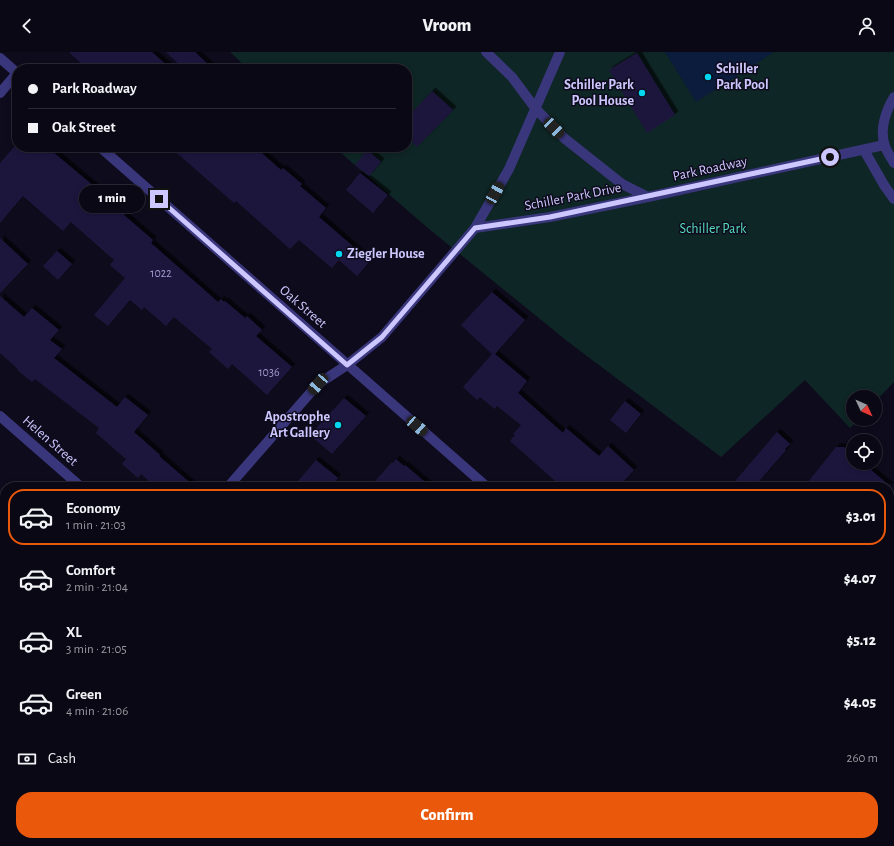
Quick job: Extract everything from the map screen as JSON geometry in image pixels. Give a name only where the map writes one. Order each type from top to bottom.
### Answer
[{"type":"street","points":[[486,52],[512,77],[535,108],[564,138],[622,184],[648,197]]},
{"type":"street","points":[[232,482],[318,384],[347,365],[382,337],[475,228],[509,169],[560,52]]},
{"type":"street","points":[[0,58],[12,69]]},
{"type":"street","points":[[0,93],[12,79]]},
{"type":"street","points":[[894,97],[888,108],[882,131],[884,146],[894,163]]},
{"type":"street","name":"Park Roadway","points":[[648,197],[884,146]]},
{"type":"street","points":[[864,150],[884,185],[894,199]]},
{"type":"street","name":"Oak Street","points":[[106,152],[481,482]]},
{"type":"street","name":"Schiller Park Drive","points":[[475,228],[550,217],[648,197]]},
{"type":"street","name":"Helen Street","points":[[0,416],[74,482]]},
{"type":"green space","name":"Schiller Park","points":[[230,52],[894,52],[894,382],[882,395],[882,390],[846,390],[846,424],[805,380],[721,457],[567,341],[429,229],[340,152],[412,152],[412,64],[243,64]]},
{"type":"water","name":"Schiller Park Pool","points":[[665,52],[774,52],[696,102]]},
{"type":"building","points":[[69,52],[152,52],[165,64],[82,64]]},
{"type":"building","points":[[166,52],[195,52],[208,64],[179,64]]},
{"type":"building","name":"Schiller Park Pool House","points":[[637,53],[675,115],[647,133],[609,70]]},
{"type":"building","points":[[432,91],[453,110],[417,147],[412,142],[412,113]]},
{"type":"building","points":[[12,149],[12,152],[53,152],[126,213],[124,215],[153,240],[151,243],[218,302],[221,299],[245,318],[247,316],[262,330],[256,336],[292,367],[267,395],[232,364],[228,369],[209,352],[212,349],[174,317],[166,326],[144,307],[142,310],[130,300],[108,326],[94,315],[125,278],[110,265],[114,260],[71,222],[63,231],[23,196],[0,223],[0,163]]},
{"type":"building","points":[[176,152],[261,152],[281,170],[283,168],[302,184],[300,186],[326,208],[319,217],[370,261],[357,276],[339,260],[332,268],[299,240],[290,249],[236,201],[234,203]]},
{"type":"building","points":[[365,152],[369,152],[381,162],[369,176],[355,165]]},
{"type":"building","points":[[360,173],[388,195],[373,213],[346,190]]},
{"type":"building","points":[[0,238],[28,264],[0,293]]},
{"type":"building","points":[[57,251],[72,264],[58,280],[43,266]]},
{"type":"building","points":[[492,292],[525,320],[495,354],[527,381],[518,393],[563,433],[566,428],[599,456],[608,446],[634,470],[623,482],[556,482],[510,441],[515,435],[513,434],[521,425],[497,406],[495,409],[480,397],[477,400],[463,387],[492,354],[461,325]]},
{"type":"building","points":[[0,296],[24,317],[32,308],[59,330],[50,340],[62,349],[54,358],[117,407],[125,397],[148,415],[134,432],[189,482],[150,482],[141,474],[138,478],[122,464],[126,459],[96,433],[99,428],[35,379],[32,382],[0,353]]},
{"type":"building","name":"Apostrophe Art Gallery","points":[[344,398],[366,416],[332,454],[310,435]]},
{"type":"building","points":[[625,401],[641,414],[626,433],[610,420]]},
{"type":"building","points":[[777,432],[790,444],[758,482],[738,482],[736,480]]},
{"type":"building","points":[[836,447],[844,447],[846,449],[846,470],[871,470],[885,482],[808,482]]},
{"type":"building","points":[[396,459],[425,482],[374,482],[392,462],[393,463]]},
{"type":"building","points":[[316,460],[338,478],[334,482],[297,482]]},
{"type":"place","name":"Schiller Park Pool","points":[[708,77]]},
{"type":"place","name":"Schiller Park Pool House","points":[[642,93]]},
{"type":"place","name":"Ziegler House","points":[[339,254]]},
{"type":"place","name":"Apostrophe Art Gallery","points":[[338,425]]},
{"type":"route","points":[[159,199],[347,365],[382,337],[475,228],[550,217],[830,157]]}]
